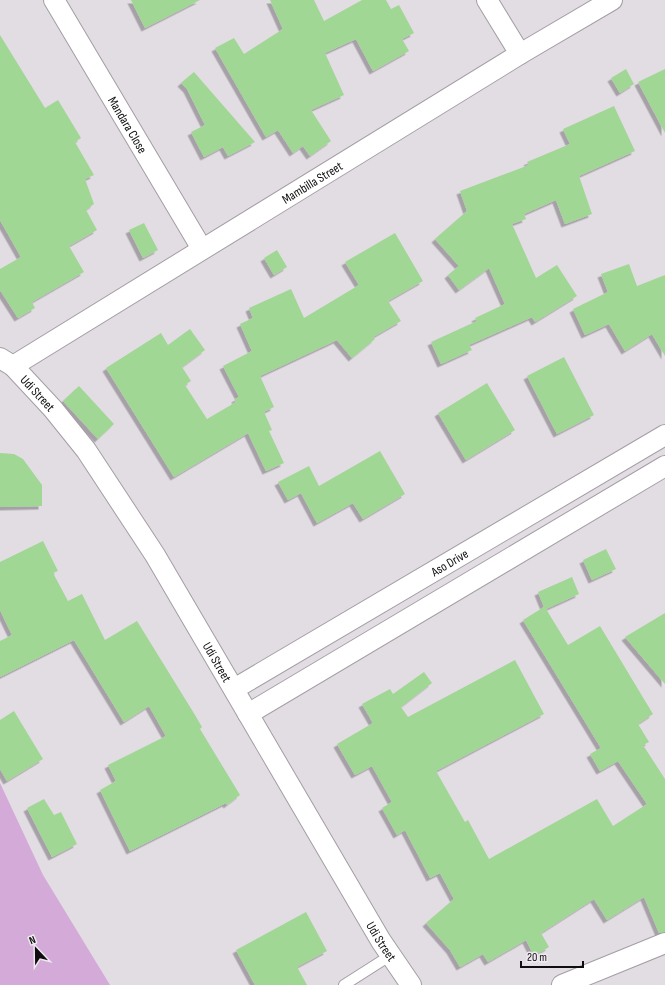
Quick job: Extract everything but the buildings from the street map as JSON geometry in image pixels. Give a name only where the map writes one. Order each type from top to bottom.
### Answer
[{"type":"street","name":"Mandara Close","points":[[54,0],[202,249]]},
{"type":"street","points":[[487,0],[520,54]]},
{"type":"street","name":"Mambilla Street","points":[[7,362],[202,249],[520,54],[612,0]]},
{"type":"street","name":"Udi Street","points":[[7,362],[53,409],[86,450],[116,493],[155,555],[391,955],[411,985]]},
{"type":"street","name":"Aso Drive","points":[[234,689],[665,435]]},
{"type":"street","points":[[248,714],[665,466]]},
{"type":"street","points":[[562,985],[665,942]]},
{"type":"lane","points":[[344,985],[391,955]]},
{"type":"shaded area","points":[[0,783],[43,875],[110,985],[0,985]]}]
